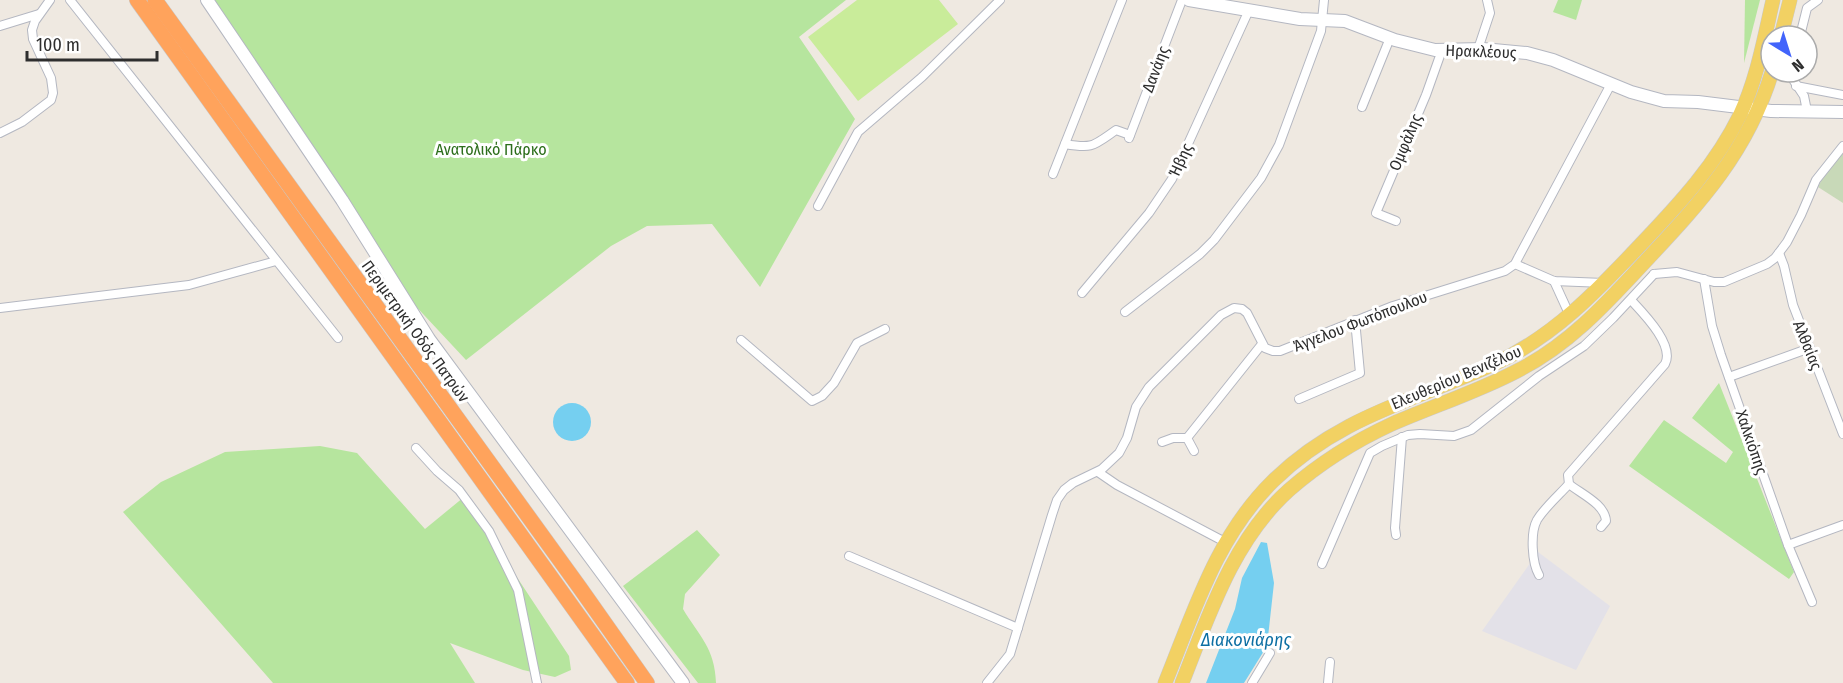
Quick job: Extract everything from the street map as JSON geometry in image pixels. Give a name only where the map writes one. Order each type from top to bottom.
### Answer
[{"type":"highway","points":[[137,0],[627,683]]},
{"type":"highway","name":"Περιμετρική Οδός Πατρών","points":[[155,0],[647,683]]},
{"type":"highway","points":[[580,588],[653,683]]},
{"type":"main road","name":"Ελευθερίου Βενιζέλου","points":[[1165,683],[1204,583],[1225,542],[1273,481],[1333,434],[1386,407],[1500,361],[1534,343],[1570,316],[1605,283],[1706,172],[1727,140],[1743,108],[1757,70],[1773,0]]},
{"type":"main road","points":[[1784,24],[1790,0]]},
{"type":"main road","name":"Ελευθερίου Βενιζέλου","points":[[1182,683],[1221,588],[1242,546],[1287,492],[1318,466],[1391,424],[1510,374],[1546,354],[1595,315],[1717,181],[1740,146],[1758,110],[1768,84]]},
{"type":"street","points":[[0,134],[22,122],[51,100],[53,93],[51,78],[33,39],[35,21],[50,0]]},
{"type":"street","points":[[70,0],[338,338]]},
{"type":"street","points":[[207,0],[336,191],[429,339],[683,683]]},
{"type":"street","points":[[818,206],[858,132],[922,77],[1000,0]]},
{"type":"street","points":[[1053,174],[1122,0]]},
{"type":"street","name":"Δανάης","points":[[1065,144],[1086,147],[1094,145],[1116,130],[1129,137],[1182,0]]},
{"type":"street","name":"Ηρακλέους","points":[[1189,0],[1300,19],[1351,22],[1410,45],[1442,50],[1478,49],[1542,56],[1645,97],[1665,101],[1698,102],[1758,110],[1843,112]]},
{"type":"street","points":[[1125,312],[1200,254],[1252,192],[1279,145],[1321,31],[1324,0]]},
{"type":"street","points":[[1478,49],[1490,13],[1487,0]]},
{"type":"street","points":[[1803,24],[1807,8],[1818,0]]},
{"type":"street","name":"Ήβης","points":[[1082,293],[1149,213],[1172,179],[1249,9]]},
{"type":"street","points":[[0,26],[40,14]]},
{"type":"street","points":[[1362,107],[1390,38]]},
{"type":"street","name":"Ομφάλης","points":[[1396,221],[1376,213],[1426,95],[1442,50]]},
{"type":"street","points":[[1605,283],[1554,281],[1515,264],[1611,84]]},
{"type":"street","points":[[1796,86],[1843,95]]},
{"type":"street","points":[[1796,86],[1804,96],[1807,111]]},
{"type":"street","points":[[1640,267],[1654,274],[1677,272],[1714,282],[1724,282],[1762,267],[1779,253],[1802,215],[1816,180],[1843,146]]},
{"type":"street","name":"Αλθαίας","points":[[1779,253],[1793,305],[1843,434]]},
{"type":"street","points":[[0,308],[189,285],[276,261]]},
{"type":"street","name":"Άγγελου Φωτόπουλου","points":[[1262,344],[1269,350],[1280,351],[1394,306],[1505,271],[1515,264]]},
{"type":"street","points":[[1322,564],[1359,482],[1368,455],[1402,437],[1420,434],[1454,436],[1471,430],[1539,376],[1584,346],[1654,274]]},
{"type":"street","name":"Χαλκιόπης","points":[[1704,279],[1715,338],[1788,545],[1812,602]]},
{"type":"street","points":[[1554,281],[1570,316]]},
{"type":"street","points":[[1601,527],[1607,519],[1604,512],[1569,484],[1567,478],[1572,469],[1667,360],[1666,349],[1660,336],[1649,319],[1631,300]]},
{"type":"street","points":[[987,683],[1010,654],[1057,500],[1068,486],[1098,472],[1111,462],[1122,447],[1136,407],[1145,392],[1225,313],[1234,308],[1245,310],[1262,344],[1187,438]]},
{"type":"street","points":[[1299,399],[1360,373],[1355,320]]},
{"type":"street","points":[[741,340],[812,401],[822,396],[834,383],[857,343],[885,328]]},
{"type":"street","points":[[1729,377],[1810,348]]},
{"type":"street","points":[[1396,535],[1402,437]]},
{"type":"street","points":[[1162,442],[1173,438],[1187,438]]},
{"type":"street","points":[[1187,438],[1194,451]]},
{"type":"street","points":[[416,448],[459,490],[489,531],[518,590],[537,683]]},
{"type":"street","points":[[1098,472],[1117,485],[1225,542]]},
{"type":"street","points":[[1539,575],[1533,560],[1536,523],[1569,484]]},
{"type":"street","points":[[1788,545],[1843,525]]},
{"type":"street","points":[[849,556],[1018,628]]},
{"type":"street","points":[[1252,683],[1270,653]]},
{"type":"street","points":[[1328,683],[1330,662]]},
{"type":"shaded area","points":[[1538,552],[1610,606],[1576,670],[1482,631]]},
{"type":"green space","name":"Ανατολικό Πάρκο","points":[[214,0],[846,0],[799,37],[855,119],[760,287],[712,224],[647,226],[611,246],[466,360],[410,300],[282,99]]},
{"type":"green space","points":[[857,0],[939,0],[958,24],[858,101],[808,37]]},
{"type":"green space","points":[[1558,0],[1582,0],[1576,20],[1553,12]]},
{"type":"green space","points":[[1745,0],[1760,0],[1744,63]]},
{"type":"green space","points":[[1843,152],[1843,203],[1818,187],[1824,175]]},
{"type":"green space","points":[[1719,383],[1794,572],[1789,579],[1629,466],[1664,420],[1726,463],[1733,452],[1692,418]]},
{"type":"green space","points":[[320,446],[357,453],[425,529],[464,497],[569,656],[571,670],[555,677],[523,670],[450,643],[475,683],[273,683],[123,512],[161,482],[225,452]]},
{"type":"green space","points":[[697,530],[720,555],[685,594],[683,609],[709,651],[713,660],[716,683],[698,683],[623,586]]},
{"type":"water","points":[[572,403],[585,409],[591,422],[585,435],[572,441],[559,435],[553,422],[559,409]]},
{"type":"water","name":"Διακονιάρης","points":[[1261,542],[1267,543],[1274,583],[1267,646],[1244,683],[1206,683],[1235,609],[1242,578]]}]
